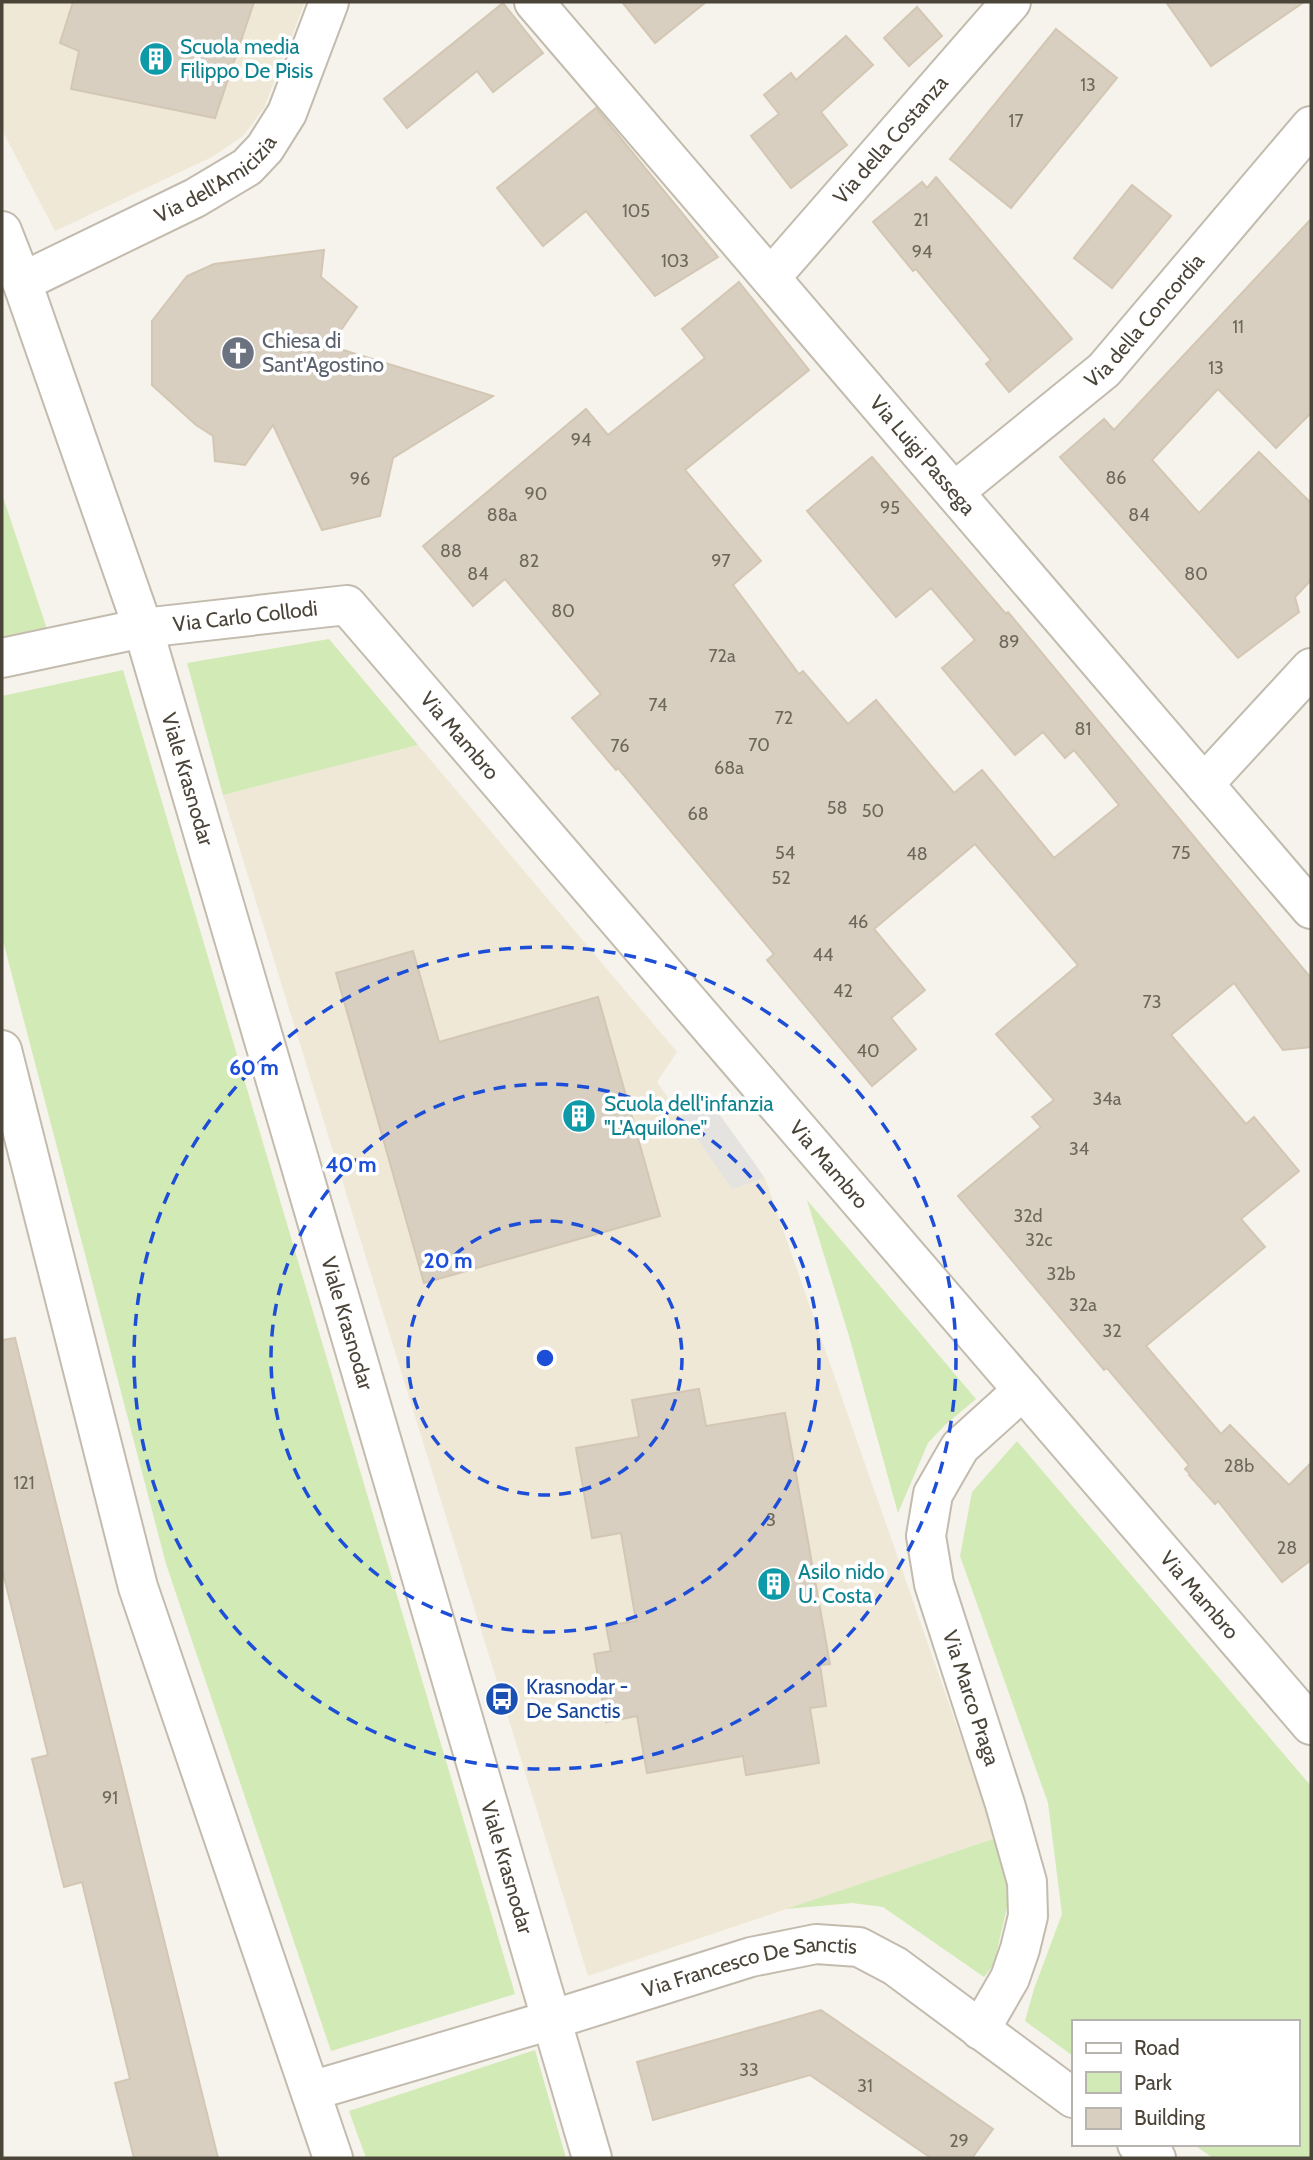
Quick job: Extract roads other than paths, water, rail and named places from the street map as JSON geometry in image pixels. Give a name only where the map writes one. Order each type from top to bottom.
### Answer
[{"type":"street","name":"Via dell'Amicizia","points":[[22,282],[195,198],[247,167],[265,148],[287,114],[329,2]]},
{"type":"street","name":"Via della Costanza","points":[[771,277],[1011,2]]},
{"type":"street","name":"Via Luigi Passega","points":[[539,4],[1311,909]]},
{"type":"street","name":"Via della Concordia","points":[[954,492],[1104,370],[1311,126]]},
{"type":"street","name":"Viale Krasnodar","points":[[2,230],[143,628],[592,2158]]},
{"type":"street","name":"Via Carlo Collodi","points":[[143,628],[347,605]]},
{"type":"street","name":"Via Mambro","points":[[347,605],[1311,1725]]},
{"type":"street","points":[[2,658],[143,628]]},
{"type":"street","points":[[1204,784],[1311,668]]},
{"type":"street","points":[[2,1050],[138,1587],[333,2158]]},
{"type":"street","name":"Via Marco Praga","points":[[980,2030],[1010,1978],[1020,1949],[1028,1916],[1027,1882],[1005,1804],[934,1584],[926,1536],[933,1494],[960,1447],[1023,1390]]},
{"type":"street","name":"Via Francesco De Sanctis","points":[[551,2020],[751,1957],[816,1944],[859,1947],[895,1966],[1072,2097]]},
{"type":"street","points":[[311,2091],[551,2020]]},
{"type":"street","points":[[1140,2146],[1156,2158]]},
{"type":"place","name":"Scuola media Filippo De Pisis","points":[[156,59]]},
{"type":"place","name":"Chiesa di Sant'Agostino","points":[[238,353]]},
{"type":"place","name":"Scuola dell'infanzia \"L'Aquilone\"","points":[[579,1116]]},
{"type":"place","name":"Asilo nido U. Costa","points":[[774,1584]]},
{"type":"place","name":"Krasnodar - De Sanctis","points":[[502,1699]]}]
